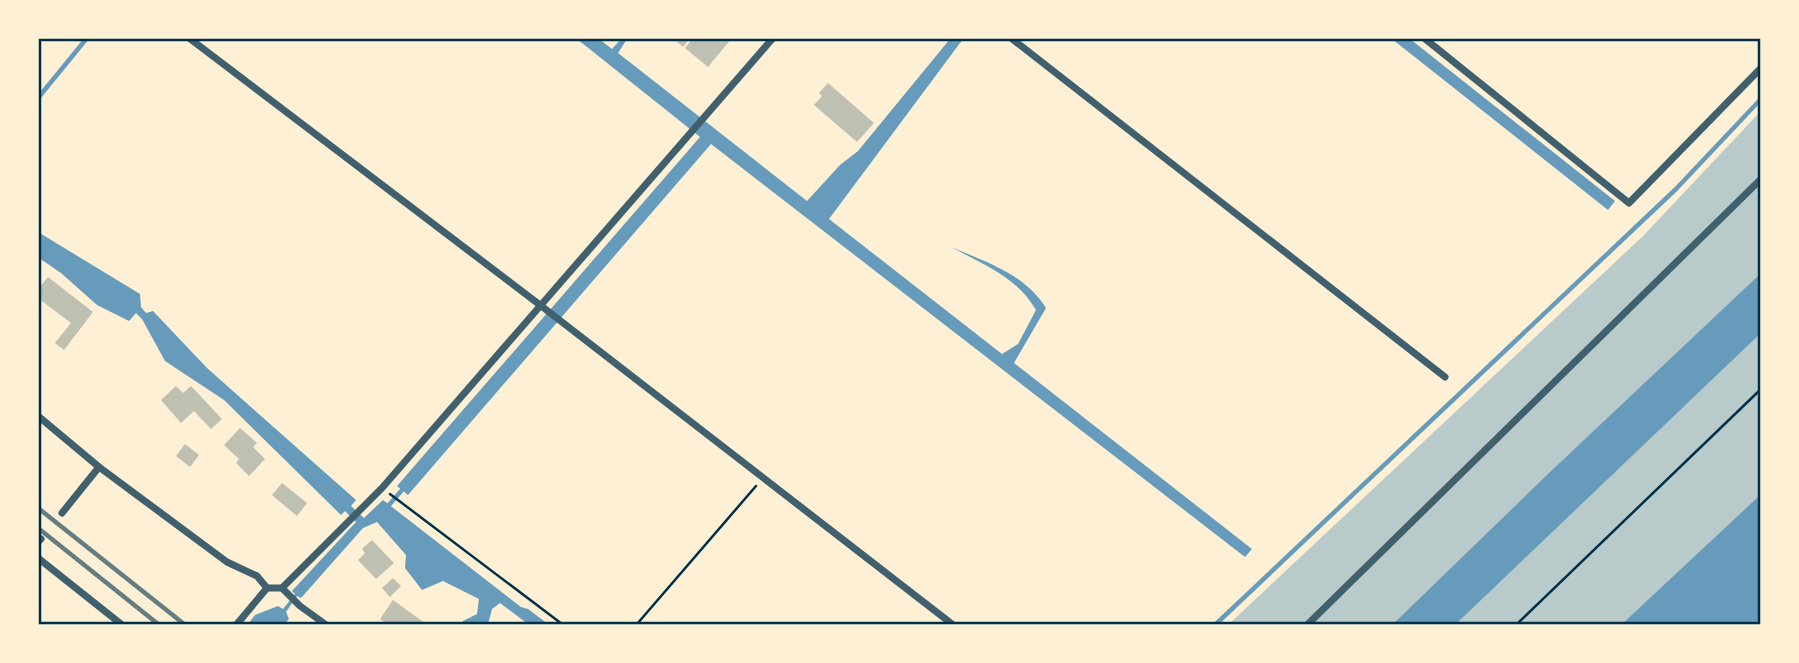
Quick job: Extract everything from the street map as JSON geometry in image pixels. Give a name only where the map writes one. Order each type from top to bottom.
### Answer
[{"type":"street","points":[[190,38],[543,307],[952,625]]},
{"type":"street","points":[[282,588],[382,488],[543,307],[773,38]]},
{"type":"street","points":[[1012,38],[1445,377]]},
{"type":"street","points":[[1424,38],[1629,203],[1760,69]]},
{"type":"street","points":[[1308,625],[1760,180]]},
{"type":"street","points":[[38,416],[99,467],[227,562],[257,576],[267,588]]},
{"type":"street","points":[[62,513],[99,467]]},
{"type":"street","points":[[38,558],[121,625]]},
{"type":"street","points":[[267,588],[282,588],[325,625]]},
{"type":"street","points":[[237,625],[267,588]]},
{"type":"path","points":[[1517,625],[1760,390]]},
{"type":"path","points":[[637,625],[763,478]]},
{"type":"path","points":[[390,493],[562,625]]},
{"type":"shaded area","points":[[1760,112],[1760,274],[1393,624],[1229,624],[1643,236]]},
{"type":"shaded area","points":[[1760,334],[1760,495],[1622,624],[1456,624]]},
{"type":"water","points":[[577,39],[599,39],[612,49],[621,39],[627,39],[618,53],[807,201],[840,165],[858,151],[950,39],[963,39],[829,219],[1002,354],[1018,344],[1036,310],[1009,280],[951,247],[1004,270],[1027,286],[1046,308],[1014,363],[1252,549],[1245,557],[711,144],[408,495],[397,486],[700,137]]},
{"type":"water","points":[[1392,39],[1410,39],[1615,201],[1608,210]]},
{"type":"water","points":[[38,232],[140,294],[141,307],[146,313],[153,311],[207,368],[356,500],[351,506],[364,518],[383,500],[521,607],[548,624],[528,624],[500,603],[492,609],[488,624],[462,624],[477,614],[479,599],[443,581],[422,590],[405,568],[406,555],[377,522],[363,528],[301,598],[297,596],[286,612],[289,619],[284,624],[248,624],[255,615],[278,606],[283,609],[295,594],[292,591],[356,522],[345,511],[341,515],[224,400],[165,361],[136,313],[129,321],[97,305],[61,273],[39,258]]},
{"type":"water","points":[[1760,274],[1760,334],[1456,624],[1393,624],[1552,470]]},
{"type":"water","points":[[1760,495],[1760,620],[1755,624],[1622,624]]},
{"type":"building","points":[[673,38],[690,38],[683,47]]},
{"type":"building","points":[[693,38],[732,38],[708,67],[685,48]]},
{"type":"building","points":[[828,83],[874,123],[857,142],[814,105],[822,96],[819,93]]},
{"type":"building","points":[[48,277],[93,312],[64,350],[55,343],[71,323],[38,298],[38,289]]},
{"type":"building","points":[[176,386],[183,393],[191,386],[222,419],[211,429],[194,411],[181,423],[161,400]]},
{"type":"building","points":[[240,428],[257,443],[253,447],[265,459],[249,476],[236,463],[239,459],[224,445]]},
{"type":"building","points":[[185,444],[199,455],[190,467],[176,456]]},
{"type":"building","points":[[282,483],[307,503],[297,516],[272,495]]},
{"type":"building","points":[[372,540],[394,563],[376,579],[358,560],[365,553],[362,549]]},
{"type":"building","points":[[393,578],[401,586],[390,597],[382,588]]},
{"type":"building","points":[[393,600],[426,624],[387,624],[380,619]]},
{"type":"waterway","points":[[38,98],[87,38]]},
{"type":"waterway","points":[[1216,624],[1676,189],[1760,100]]},
{"type":"waterway","points":[[389,505],[402,490]]},
{"type":"railway","points":[[38,508],[184,624]]},
{"type":"railway","points":[[38,528],[158,624]]}]
